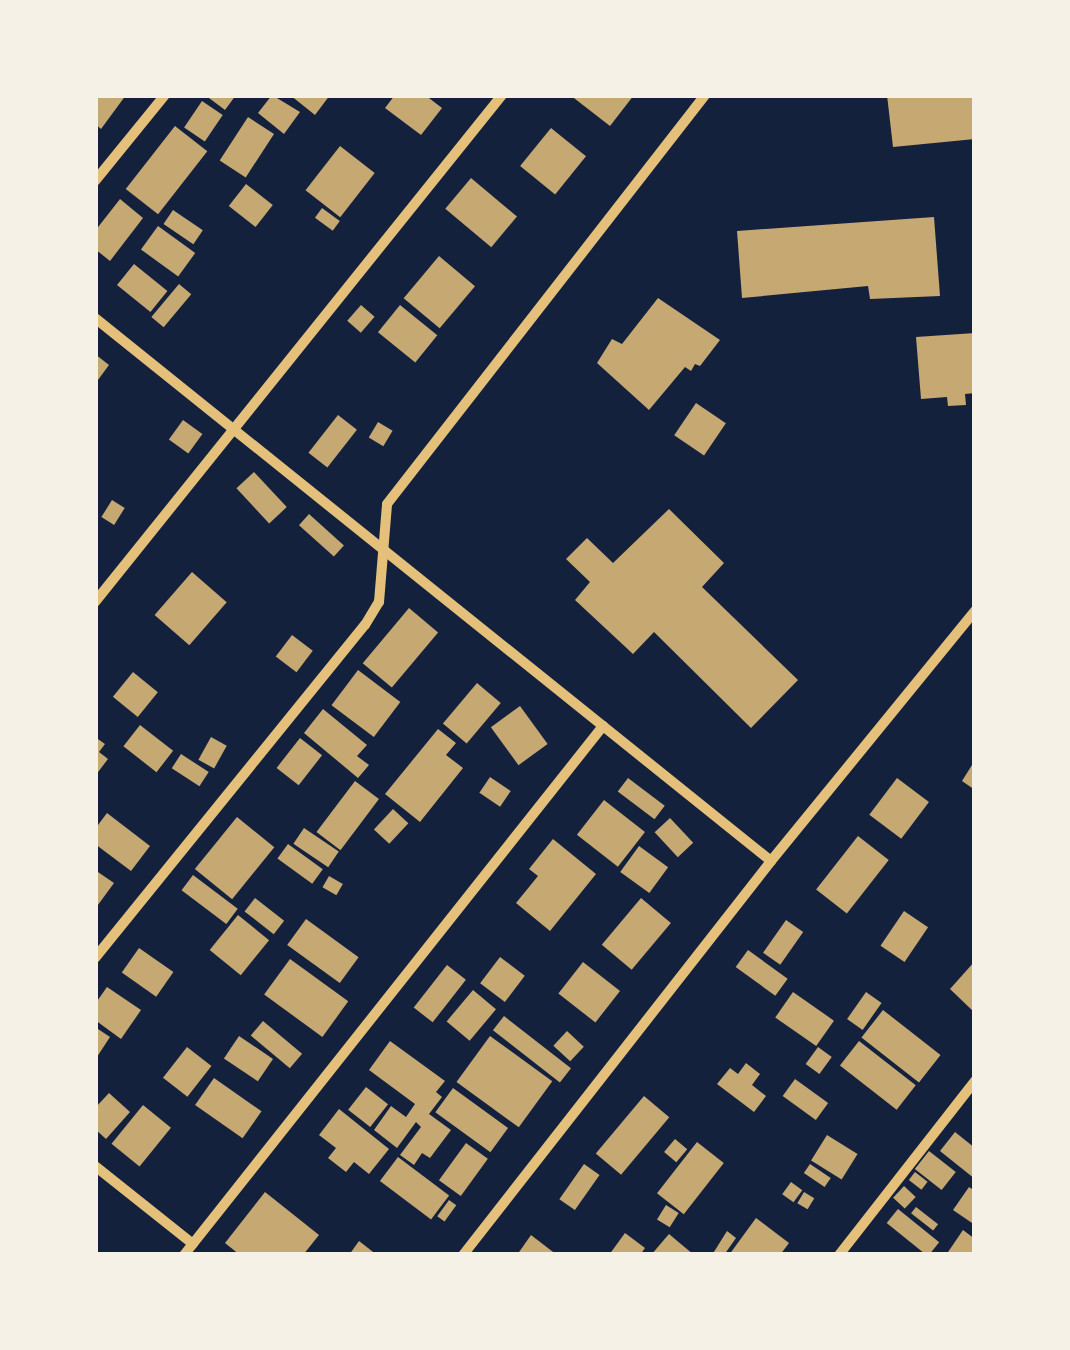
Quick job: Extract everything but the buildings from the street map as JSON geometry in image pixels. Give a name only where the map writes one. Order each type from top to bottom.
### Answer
[{"type":"street","points":[[95,181],[165,95]]},
{"type":"street","points":[[95,602],[502,95]]},
{"type":"street","points":[[95,958],[365,625],[379,602],[387,504],[705,95]]},
{"type":"street","points":[[95,318],[771,861]]},
{"type":"street","points":[[463,1255],[771,861],[975,611]]},
{"type":"street","points":[[184,1255],[603,726]]},
{"type":"street","points":[[839,1255],[975,1082]]},
{"type":"street","points":[[95,1166],[193,1244]]}]
